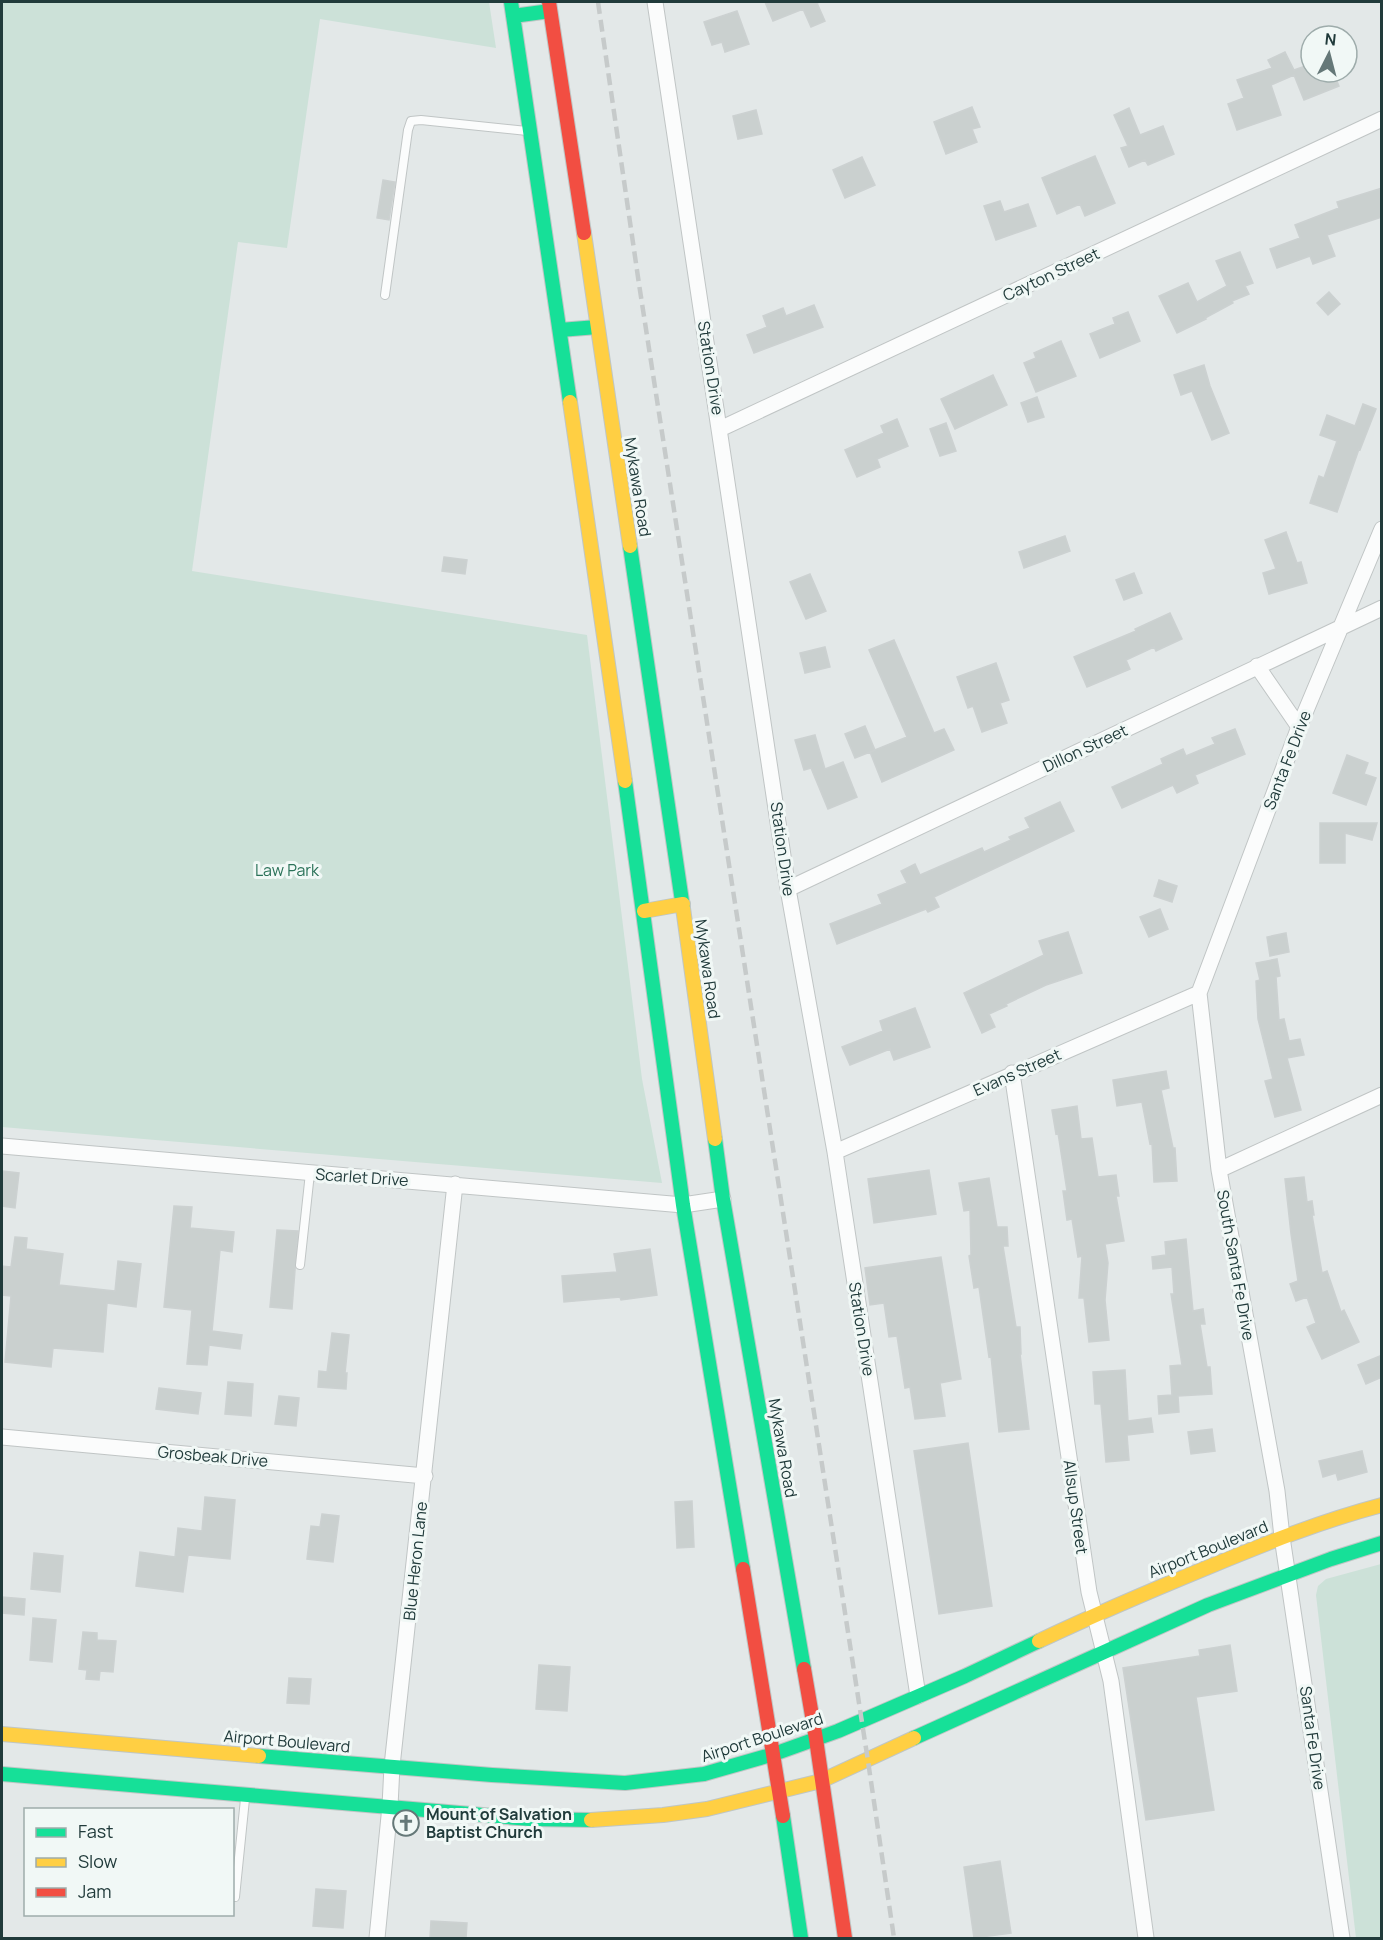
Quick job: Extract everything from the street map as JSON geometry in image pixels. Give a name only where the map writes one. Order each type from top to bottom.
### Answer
[{"type":"main road","points":[[511,2],[644,911],[683,1205],[774,1754],[801,1938]]},
{"type":"main road","points":[[513,16],[550,6]]},
{"type":"main road","name":"Mykawa Road","points":[[550,6],[666,784],[723,1199],[816,1739],[845,1938]]},
{"type":"main road","points":[[560,330],[597,327]]},
{"type":"main road","points":[[644,911],[682,904]]},
{"type":"main road","name":"Airport Boulevard","points":[[2,1734],[92,1746],[625,1783],[704,1774],[816,1739],[965,1676],[1095,1614],[1282,1537],[1339,1516],[1382,1505]]},
{"type":"main road","points":[[2,1774],[89,1777],[246,1794],[530,1819],[583,1820],[663,1815],[707,1809],[821,1781],[1208,1605],[1331,1558],[1382,1543]]},
{"type":"street","name":"Station Drive","points":[[655,2],[788,889],[835,1152],[918,1696]]},
{"type":"street","name":"Cayton Street","points":[[720,429],[1382,119]]},
{"type":"street","name":"Santa Fe Drive","points":[[1199,993],[1299,727],[1382,529]]},
{"type":"street","name":"Dillon Street","points":[[788,889],[1382,608]]},
{"type":"street","points":[[1257,666],[1299,727]]},
{"type":"street","name":"Evans Street","points":[[835,1152],[1199,993]]},
{"type":"street","name":"South Santa Fe Drive","points":[[1199,993],[1219,1170],[1277,1491],[1282,1537]]},
{"type":"street","name":"Allsup Street","points":[[1012,1073],[1089,1592],[1111,1681],[1146,1938]]},
{"type":"street","points":[[1219,1170],[1382,1095]]},
{"type":"street","name":"Scarlet Drive","points":[[2,1146],[683,1205],[723,1199]]},
{"type":"street","name":"Blue Heron Lane","points":[[377,1938],[392,1766],[455,1184]]},
{"type":"street","name":"Grosbeak Drive","points":[[2,1437],[425,1476]]},
{"type":"street","name":"Santa Fe Drive","points":[[1282,1537],[1342,1938]]},
{"type":"lane","points":[[385,295],[411,121],[421,120],[531,131]]},
{"type":"lane","points":[[300,1265],[310,1173]]},
{"type":"lane","points":[[235,1897],[246,1794]]},
{"type":"green space","name":"Law Park","points":[[2,2],[489,2],[496,48],[320,19],[287,248],[238,242],[192,571],[587,635],[642,1079],[662,1183],[2,1127]]},
{"type":"green space","points":[[1381,1564],[1381,1938],[1356,1938],[1316,1595],[1318,1586],[1326,1579]]},
{"type":"building","points":[[765,2],[820,2],[817,3],[825,21],[811,27],[803,9],[773,21]]},
{"type":"building","points":[[737,11],[749,44],[725,52],[722,42],[712,45],[704,22]]},
{"type":"building","points":[[1285,52],[1294,70],[1299,68],[1299,84],[1338,84],[1339,86],[1304,100],[1294,75],[1271,85],[1281,115],[1237,130],[1228,104],[1244,98],[1237,80],[1272,68],[1268,60]]},
{"type":"building","points":[[972,107],[980,127],[972,129],[977,142],[946,154],[934,122]]},
{"type":"building","points":[[1129,108],[1140,135],[1163,126],[1174,154],[1148,165],[1145,160],[1129,167],[1121,148],[1128,146],[1114,115]]},
{"type":"building","points":[[756,110],[762,134],[738,139],[733,116]]},
{"type":"building","points":[[1095,156],[1115,203],[1085,216],[1080,204],[1057,214],[1042,178]]},
{"type":"building","points":[[862,157],[875,185],[845,198],[833,170]]},
{"type":"building","points":[[383,180],[395,182],[389,220],[377,218]]},
{"type":"building","points":[[1382,188],[1382,217],[1327,235],[1335,256],[1313,264],[1310,256],[1277,268],[1270,249],[1300,238],[1295,225],[1339,208],[1337,202]]},
{"type":"building","points":[[1000,201],[1004,212],[1028,204],[1036,226],[996,240],[984,206]]},
{"type":"building","points":[[1240,252],[1253,283],[1245,286],[1249,294],[1232,301],[1233,303],[1206,319],[1177,333],[1159,296],[1188,283],[1197,302],[1227,286],[1216,261]]},
{"type":"building","points":[[1329,292],[1340,304],[1328,315],[1317,303]]},
{"type":"building","points":[[814,305],[823,327],[754,353],[747,335],[767,327],[763,316],[783,308],[786,316]]},
{"type":"building","points":[[1128,312],[1140,341],[1100,358],[1090,334],[1115,324],[1113,318]]},
{"type":"building","points":[[1061,341],[1076,376],[1036,392],[1024,363],[1036,358],[1034,353]]},
{"type":"building","points":[[1204,365],[1229,433],[1212,440],[1192,391],[1181,395],[1174,375]]},
{"type":"building","points":[[993,375],[1007,405],[955,429],[941,399]]},
{"type":"building","points":[[1037,397],[1044,417],[1028,422],[1021,403]]},
{"type":"building","points":[[1363,404],[1376,409],[1337,512],[1310,503],[1319,476],[1324,478],[1337,441],[1320,435],[1327,415],[1355,426]]},
{"type":"building","points":[[897,419],[908,446],[877,459],[880,467],[857,477],[845,450],[884,433],[881,426]]},
{"type":"building","points":[[946,423],[956,451],[940,456],[930,429]]},
{"type":"building","points":[[1286,532],[1297,563],[1301,562],[1307,583],[1269,594],[1263,573],[1276,569],[1265,540]]},
{"type":"building","points":[[1065,536],[1070,551],[1024,568],[1019,552]]},
{"type":"building","points":[[444,557],[467,560],[465,574],[442,571]]},
{"type":"building","points":[[1134,573],[1142,593],[1124,600],[1116,580]]},
{"type":"building","points":[[810,574],[826,611],[806,619],[790,582]]},
{"type":"building","points":[[1170,613],[1182,639],[1156,651],[1154,647],[1126,660],[1130,669],[1087,687],[1074,657],[1136,631],[1135,629]]},
{"type":"building","points":[[894,640],[934,733],[944,729],[954,750],[882,782],[870,752],[907,737],[869,650]]},
{"type":"building","points":[[825,647],[830,667],[805,673],[800,653]]},
{"type":"building","points":[[996,663],[1009,700],[1000,703],[1007,723],[982,732],[973,706],[968,708],[957,677]]},
{"type":"building","points":[[865,726],[875,750],[855,758],[845,734]]},
{"type":"building","points":[[1235,729],[1245,754],[1195,775],[1198,783],[1177,793],[1173,785],[1122,808],[1112,787],[1163,764],[1161,759],[1183,749],[1186,756],[1215,744],[1212,738]]},
{"type":"building","points":[[815,735],[825,769],[843,762],[857,797],[828,809],[811,768],[804,770],[795,740]]},
{"type":"building","points":[[1347,755],[1368,763],[1364,774],[1376,778],[1366,805],[1333,793]]},
{"type":"building","points":[[1060,802],[1074,831],[934,897],[939,907],[928,912],[926,909],[837,944],[830,924],[882,904],[878,895],[907,883],[901,871],[915,864],[920,875],[982,848],[984,852],[1011,840],[1009,837],[1030,828],[1025,818]]},
{"type":"building","points":[[1320,823],[1377,823],[1372,840],[1345,833],[1345,863],[1320,863]]},
{"type":"building","points":[[1159,880],[1177,886],[1172,902],[1154,896]]},
{"type":"building","points":[[1160,909],[1168,929],[1149,937],[1140,917]]},
{"type":"building","points":[[1068,932],[1082,973],[1046,985],[989,1014],[995,1027],[982,1033],[964,993],[1044,955],[1039,941]]},
{"type":"building","points":[[1286,933],[1289,952],[1270,956],[1267,937]]},
{"type":"building","points":[[1277,959],[1280,976],[1276,977],[1279,1020],[1284,1019],[1289,1041],[1300,1039],[1304,1055],[1287,1058],[1301,1110],[1275,1117],[1265,1081],[1273,1079],[1258,1019],[1256,981],[1260,980],[1256,963]]},
{"type":"building","points":[[915,1008],[930,1047],[894,1060],[890,1049],[850,1065],[842,1047],[883,1031],[880,1021]]},
{"type":"building","points":[[1166,1071],[1169,1088],[1161,1090],[1173,1148],[1175,1148],[1177,1181],[1154,1182],[1152,1143],[1150,1144],[1142,1102],[1117,1106],[1113,1080]]},
{"type":"building","points":[[1077,1106],[1081,1139],[1092,1138],[1098,1177],[1116,1175],[1119,1196],[1116,1196],[1124,1241],[1105,1244],[1108,1263],[1105,1300],[1109,1340],[1089,1342],[1084,1298],[1079,1298],[1082,1256],[1078,1257],[1072,1219],[1067,1220],[1063,1191],[1067,1191],[1052,1110]]},
{"type":"building","points":[[929,1170],[936,1214],[874,1223],[868,1179]]},
{"type":"building","points":[[2,1171],[19,1173],[15,1208],[2,1206]]},
{"type":"building","points":[[1304,1177],[1307,1202],[1312,1201],[1314,1215],[1312,1215],[1322,1273],[1327,1271],[1341,1312],[1344,1310],[1359,1342],[1322,1359],[1307,1327],[1316,1323],[1307,1297],[1296,1301],[1290,1284],[1298,1281],[1285,1179]]},
{"type":"building","points":[[989,1178],[997,1227],[1007,1227],[1008,1246],[1003,1246],[1016,1327],[1020,1327],[1020,1354],[1029,1429],[999,1432],[991,1356],[989,1357],[979,1287],[974,1288],[969,1256],[971,1255],[970,1210],[964,1211],[959,1183]]},
{"type":"building","points":[[174,1206],[192,1207],[190,1228],[234,1232],[232,1252],[220,1250],[212,1331],[242,1335],[240,1349],[209,1345],[207,1365],[187,1364],[192,1310],[164,1307]]},
{"type":"building","points":[[277,1230],[298,1231],[292,1309],[270,1307]]},
{"type":"building","points":[[15,1237],[27,1238],[26,1249],[63,1254],[59,1285],[115,1291],[118,1261],[141,1264],[136,1307],[107,1303],[103,1352],[53,1348],[51,1367],[5,1362],[11,1296],[2,1295],[2,1266],[11,1267]]},
{"type":"building","points":[[1186,1239],[1193,1311],[1203,1309],[1205,1324],[1200,1324],[1207,1367],[1210,1367],[1212,1394],[1178,1396],[1179,1412],[1159,1414],[1158,1396],[1172,1395],[1170,1366],[1182,1365],[1171,1294],[1174,1294],[1172,1267],[1153,1269],[1152,1257],[1166,1255],[1165,1242]]},
{"type":"building","points":[[650,1249],[657,1295],[621,1300],[620,1297],[564,1302],[562,1276],[617,1272],[614,1254]]},
{"type":"building","points":[[941,1257],[961,1379],[940,1383],[945,1416],[915,1419],[910,1387],[905,1388],[897,1336],[889,1337],[884,1303],[870,1305],[865,1268]]},
{"type":"building","points":[[332,1333],[349,1335],[345,1373],[347,1373],[346,1389],[318,1387],[319,1371],[327,1372]]},
{"type":"building","points":[[1382,1355],[1382,1377],[1366,1384],[1358,1365]]},
{"type":"building","points":[[1125,1370],[1128,1421],[1151,1418],[1153,1432],[1127,1435],[1129,1460],[1106,1462],[1101,1404],[1095,1404],[1093,1372]]},
{"type":"building","points":[[228,1382],[253,1384],[251,1416],[225,1414]]},
{"type":"building","points":[[159,1388],[201,1393],[198,1414],[156,1409]]},
{"type":"building","points":[[279,1396],[299,1398],[296,1426],[275,1424]]},
{"type":"building","points":[[1212,1429],[1215,1451],[1191,1454],[1188,1432]]},
{"type":"building","points":[[968,1443],[992,1606],[939,1614],[914,1451]]},
{"type":"building","points":[[1362,1451],[1367,1472],[1338,1480],[1336,1473],[1323,1477],[1319,1461]]},
{"type":"building","points":[[205,1497],[235,1500],[230,1559],[188,1555],[183,1592],[136,1586],[140,1552],[175,1557],[178,1528],[202,1531]]},
{"type":"building","points":[[692,1501],[694,1547],[677,1548],[675,1502]]},
{"type":"building","points":[[322,1514],[339,1516],[333,1562],[307,1559],[311,1526],[320,1527]]},
{"type":"building","points":[[34,1553],[63,1556],[60,1592],[31,1589]]},
{"type":"building","points":[[2,1597],[25,1599],[24,1615],[2,1613]]},
{"type":"building","points":[[33,1618],[56,1620],[52,1662],[30,1660]]},
{"type":"building","points":[[83,1632],[97,1633],[97,1640],[116,1641],[113,1672],[100,1671],[99,1680],[86,1679],[87,1670],[79,1669]]},
{"type":"building","points":[[1230,1645],[1237,1691],[1196,1697],[1214,1810],[1146,1820],[1123,1668],[1200,1656],[1199,1650]]},
{"type":"building","points":[[539,1665],[570,1667],[567,1711],[536,1709]]},
{"type":"building","points":[[289,1678],[311,1679],[309,1704],[287,1703]]},
{"type":"building","points":[[1000,1861],[1011,1933],[974,1938],[964,1867]]},
{"type":"building","points":[[316,1889],[346,1891],[343,1928],[313,1926]]},
{"type":"building","points":[[431,1921],[467,1923],[466,1938],[430,1938]]},
{"type":"railway","points":[[598,2],[639,284],[894,1938]]},
{"type":"traffic: fast","points":[[511,2],[570,402]]},
{"type":"traffic: fast","points":[[513,16],[550,11]]},
{"type":"traffic: fast","points":[[560,330],[597,327]]},
{"type":"traffic: fast","points":[[630,546],[683,908]]},
{"type":"traffic: fast","points":[[625,781],[683,1205],[743,1569]]},
{"type":"traffic: fast","points":[[715,1139],[723,1199],[804,1669]]},
{"type":"traffic: fast","points":[[914,1738],[1208,1605],[1331,1559],[1382,1543]]},
{"type":"traffic: fast","points":[[259,1756],[492,1775],[625,1783],[704,1774],[774,1754],[838,1731],[1039,1641]]},
{"type":"traffic: fast","points":[[2,1774],[530,1819],[591,1820]]},
{"type":"traffic: fast","points":[[783,1816],[801,1938]]},
{"type":"traffic: slow","points":[[584,233],[630,546]]},
{"type":"traffic: slow","points":[[570,402],[625,781]]},
{"type":"traffic: slow","points":[[644,911],[683,904]]},
{"type":"traffic: slow","points":[[683,908],[715,1139]]},
{"type":"traffic: slow","points":[[1039,1641],[1249,1550],[1382,1505]]},
{"type":"traffic: slow","points":[[2,1734],[259,1756]]},
{"type":"traffic: slow","points":[[591,1820],[663,1815],[707,1809],[821,1781],[914,1738]]},
{"type":"traffic: jam","points":[[549,2],[584,233]]},
{"type":"traffic: jam","points":[[743,1569],[783,1816]]},
{"type":"traffic: jam","points":[[804,1669],[845,1938]]},
{"type":"place","name":"Mount of Salvation Baptist Church","points":[[406,1823]]}]
